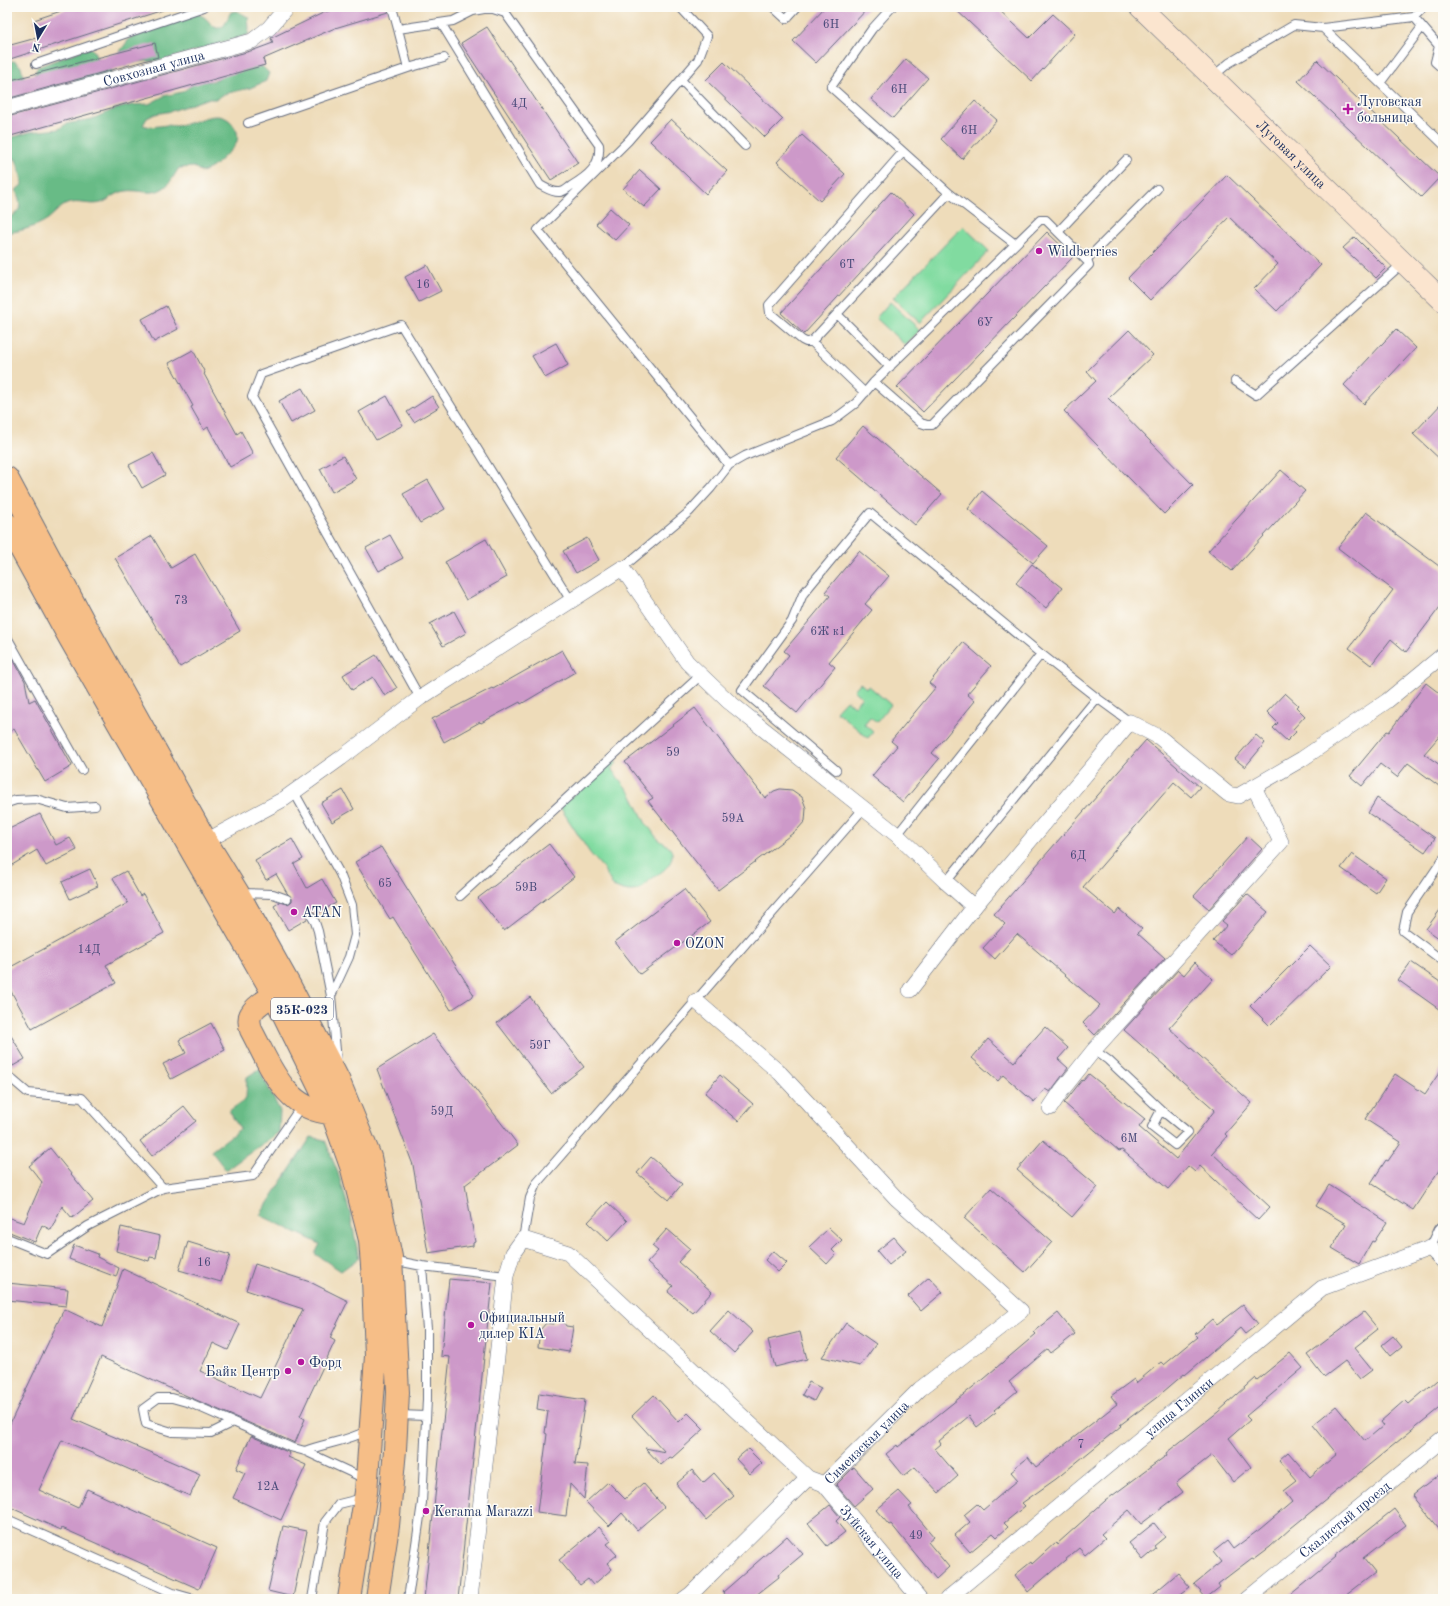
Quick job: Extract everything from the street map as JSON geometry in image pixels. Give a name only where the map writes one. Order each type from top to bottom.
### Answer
[{"type":"main road","name":"Луговая улица","points":[[1140,7],[1443,301]]},
{"type":"main road","name":"35К-023","points":[[7,478],[62,584],[206,841],[238,893],[282,990],[332,1113],[352,1169],[370,1240],[376,1356],[366,1489],[349,1599]]},
{"type":"main road","name":"35К-023","points":[[7,524],[69,637],[338,1080],[370,1157],[391,1259],[398,1392],[388,1526],[377,1599]]},
{"type":"main road","points":[[282,990],[255,1008],[250,1015],[249,1022],[251,1030],[280,1085],[290,1096],[303,1105],[319,1112],[332,1113]]},
{"type":"street","name":"Совхозная улица","points":[[7,108],[252,41],[269,28],[287,7]]},
{"type":"street","points":[[206,841],[284,799],[342,758],[420,698],[622,568],[687,662],[728,701],[897,835],[974,907]]},
{"type":"street","points":[[910,990],[974,907],[1130,722],[1159,737],[1228,794],[1238,796],[1302,759],[1388,701],[1443,655]]},
{"type":"street","points":[[1050,1108],[1062,1090],[1094,1050],[1280,842],[1254,787]]},
{"type":"street","name":"Симеизская улица","points":[[690,1597],[808,1478],[824,1484],[920,1389],[1021,1311],[896,1198],[780,1073],[696,1001]]},
{"type":"street","points":[[470,1599],[506,1276],[513,1253],[523,1239],[568,1253],[808,1478]]},
{"type":"street","points":[[1430,1248],[1443,1261]]},
{"type":"street","name":"улица Глинки","points":[[947,1599],[1322,1288],[1430,1248]]},
{"type":"street","name":"Скалистый проезд","points":[[1247,1599],[1443,1439]]},
{"type":"street","name":"Зуйская улица","points":[[824,1484],[920,1599]]},
{"type":"lane","points":[[36,64],[204,7]]},
{"type":"lane","points":[[392,7],[408,68]]},
{"type":"lane","points":[[680,7],[708,36],[698,60],[628,141],[538,230],[730,465]]},
{"type":"lane","points":[[773,7],[786,19],[797,7]]},
{"type":"lane","points":[[892,7],[872,29],[831,87],[949,193],[1014,244]]},
{"type":"lane","points":[[1212,77],[1229,63],[1294,24],[1323,28],[1414,17],[1424,7]]},
{"type":"lane","points":[[398,29],[454,21],[473,11],[484,9],[493,9],[505,13],[599,145],[600,155],[596,165],[582,180],[561,192],[550,191],[540,185],[441,23]]},
{"type":"lane","points":[[1414,17],[1439,46],[1435,62],[1443,69]]},
{"type":"lane","points":[[1380,83],[1422,27]]},
{"type":"lane","points":[[1323,28],[1443,144]]},
{"type":"lane","points":[[248,123],[408,68],[444,58]]},
{"type":"lane","points":[[681,80],[745,146]]},
{"type":"lane","points":[[903,152],[769,305],[770,313],[802,340],[806,342],[811,341],[949,193]]},
{"type":"lane","points":[[1058,232],[1126,160]]},
{"type":"lane","points":[[1086,260],[1157,189]]},
{"type":"lane","points":[[622,568],[689,512],[712,488],[730,465],[745,456],[832,422],[856,403],[874,382],[890,366],[1040,220],[1046,220],[1088,262],[1088,266],[932,425],[921,423],[874,382]]},
{"type":"lane","points":[[1235,382],[1256,395],[1403,263]]},
{"type":"lane","points":[[837,314],[890,366]]},
{"type":"lane","points":[[420,698],[252,397],[261,374],[401,325],[571,601]]},
{"type":"lane","points":[[811,341],[865,393]]},
{"type":"lane","points":[[836,770],[742,690],[792,621],[803,594],[870,513],[1041,654],[1130,722]]},
{"type":"lane","points":[[7,638],[82,770]]},
{"type":"lane","points":[[897,835],[1041,654]]},
{"type":"lane","points":[[460,896],[701,675]]},
{"type":"lane","points":[[946,882],[1097,698]]},
{"type":"lane","points":[[294,792],[340,874],[352,905],[355,935],[349,957],[331,996]]},
{"type":"lane","points":[[7,803],[16,800],[36,799],[67,808],[95,806]]},
{"type":"lane","points":[[523,1239],[530,1198],[536,1184],[864,808]]},
{"type":"lane","points":[[1443,859],[1408,912],[1403,931],[1443,961]]},
{"type":"lane","points":[[238,893],[273,894],[287,899]]},
{"type":"lane","points":[[312,917],[316,922],[331,996],[338,1080]]},
{"type":"lane","points":[[1094,1050],[1108,1060],[1161,1110],[1188,1132],[1175,1145],[1152,1127],[1161,1110]]},
{"type":"lane","points":[[7,1076],[28,1093],[82,1098],[163,1188]]},
{"type":"lane","points":[[7,1238],[47,1254],[88,1226],[163,1188],[253,1176],[303,1105]]},
{"type":"lane","points":[[1430,1248],[1439,1229],[1443,1225]]},
{"type":"lane","points":[[391,1259],[422,1266],[506,1276]]},
{"type":"lane","points":[[408,1599],[422,1503],[426,1416],[427,1329],[422,1266]]},
{"type":"lane","points":[[233,1422],[211,1433],[172,1432],[146,1424],[143,1409],[158,1398],[172,1398],[190,1403],[290,1447],[305,1451],[366,1489],[339,1504],[325,1522],[312,1599]]},
{"type":"lane","points":[[396,1414],[426,1416]]},
{"type":"lane","points":[[305,1451],[321,1445],[356,1437],[371,1428]]},
{"type":"lane","points":[[7,1518],[172,1596],[194,1599]]},
{"type":"green space","points":[[237,11],[248,17],[248,35],[164,60],[139,62],[121,67],[116,64],[115,58],[130,38],[153,30],[154,24],[184,19],[195,13],[204,17],[216,28],[219,28],[225,24],[231,12]]},
{"type":"green space","points":[[90,47],[94,51],[96,57],[106,63],[112,73],[79,82],[73,80],[61,82],[53,92],[37,97],[34,82],[38,67]]},
{"type":"green space","points":[[14,61],[20,66],[24,80],[30,90],[25,94],[7,101],[7,62]]},
{"type":"green space","points":[[255,66],[263,67],[269,73],[266,81],[250,88],[224,94],[217,99],[206,99],[172,111],[155,114],[147,118],[143,125],[152,127],[167,125],[176,126],[211,116],[225,118],[231,122],[236,130],[237,141],[233,149],[214,166],[202,172],[194,167],[179,168],[172,180],[158,191],[126,191],[97,204],[67,204],[48,219],[38,224],[23,230],[7,233],[7,218],[14,215],[20,208],[16,190],[22,185],[22,181],[16,159],[7,159],[7,139],[30,132],[59,129],[66,124],[92,119],[115,109],[132,105],[149,104],[164,96],[182,92],[197,82],[214,81],[222,76]]},
{"type":"green space","points":[[963,226],[989,251],[920,323],[893,298]]},
{"type":"green space","points":[[890,302],[920,330],[905,345],[876,318]]},
{"type":"green space","points":[[860,683],[866,688],[869,686],[891,705],[877,722],[870,717],[864,724],[873,732],[868,738],[836,711],[846,700],[854,706],[862,697],[854,690]]},
{"type":"green space","points":[[613,761],[617,763],[611,769],[631,794],[647,826],[657,838],[670,848],[672,853],[672,858],[665,869],[641,888],[634,891],[613,886],[603,868],[590,853],[560,807]]},
{"type":"green space","points":[[259,1069],[280,1111],[279,1132],[226,1170],[211,1151],[240,1129],[229,1111],[246,1099],[247,1077]]},
{"type":"green space","points":[[311,1137],[325,1140],[338,1173],[350,1213],[359,1258],[341,1271],[315,1254],[320,1244],[260,1215]]},
{"type":"building","points":[[73,7],[163,7],[163,10],[7,60],[7,46],[40,37],[34,20]]},
{"type":"building","points":[[342,7],[387,7],[388,12],[335,28],[263,59],[265,65],[7,137],[7,117],[254,50],[273,43],[271,38],[325,12]]},
{"type":"building","points":[[825,7],[869,7],[816,63],[793,41]]},
{"type":"building","points":[[953,7],[996,7],[1029,38],[1053,14],[1075,34],[1032,81]]},
{"type":"building","points":[[487,27],[578,163],[551,180],[461,43]]},
{"type":"building","points":[[155,43],[158,57],[7,99],[7,81]]},
{"type":"building","points":[[906,59],[928,78],[893,118],[871,99]]},
{"type":"building","name":"Луговская больница","points":[[1317,60],[1440,177],[1421,197],[1298,81]]},
{"type":"building","points":[[724,62],[783,119],[765,137],[706,80]]},
{"type":"building","points":[[975,101],[997,120],[962,159],[941,139]]},
{"type":"building","points":[[671,119],[727,171],[706,194],[650,141]]},
{"type":"building","points":[[802,135],[845,174],[820,201],[777,162]]},
{"type":"building","points":[[640,170],[661,189],[644,207],[623,189]]},
{"type":"building","points":[[1227,175],[1321,265],[1277,311],[1254,289],[1278,264],[1229,217],[1150,300],[1128,278]]},
{"type":"building","points":[[891,192],[914,214],[804,334],[781,313]]},
{"type":"building","points":[[610,208],[629,225],[615,240],[596,224]]},
{"type":"building","points":[[1047,232],[1073,257],[923,412],[897,387]]},
{"type":"building","points":[[1355,237],[1386,268],[1376,278],[1343,248]]},
{"type":"building","points":[[427,265],[441,291],[419,302],[405,277]]},
{"type":"building","points":[[166,306],[178,329],[154,342],[142,319]]},
{"type":"building","points":[[1396,329],[1416,348],[1364,404],[1344,385]]},
{"type":"building","points":[[1129,330],[1153,355],[1108,398],[1193,485],[1164,514],[1064,411],[1096,381],[1087,371]]},
{"type":"building","points":[[556,343],[568,365],[545,378],[532,356]]},
{"type":"building","points":[[193,350],[205,373],[204,374],[237,434],[241,431],[253,454],[230,467],[208,427],[204,430],[191,407],[193,406],[169,363]]},
{"type":"building","points":[[302,388],[315,410],[291,423],[279,401]]},
{"type":"building","points":[[387,396],[403,425],[376,440],[359,412]]},
{"type":"building","points":[[432,396],[439,407],[414,422],[407,412]]},
{"type":"building","points":[[1443,402],[1443,462],[1413,434]]},
{"type":"building","points":[[863,426],[942,494],[915,525],[836,457]]},
{"type":"building","points":[[153,453],[165,475],[142,488],[129,465]]},
{"type":"building","points":[[343,456],[356,479],[332,492],[320,469]]},
{"type":"building","points":[[1281,470],[1305,491],[1232,571],[1208,551]]},
{"type":"building","points":[[428,480],[445,509],[420,523],[403,494]]},
{"type":"building","points":[[982,491],[1048,546],[1033,563],[968,509]]},
{"type":"building","points":[[1366,512],[1443,569],[1443,603],[1406,652],[1391,639],[1371,665],[1349,648],[1393,590],[1338,548]]},
{"type":"building","points":[[390,535],[403,558],[379,571],[366,548]]},
{"type":"building","points":[[152,536],[171,568],[195,554],[240,631],[180,667],[115,558]]},
{"type":"building","points":[[587,538],[599,560],[576,573],[563,551]]},
{"type":"building","points":[[486,539],[507,577],[466,600],[445,562]]},
{"type":"building","points":[[859,551],[889,576],[865,604],[872,610],[829,662],[835,667],[797,713],[764,686],[789,655],[784,651],[830,596],[825,592]]},
{"type":"building","points":[[1032,564],[1062,588],[1046,608],[1016,583]]},
{"type":"building","points":[[454,611],[466,633],[443,646],[430,624]]},
{"type":"building","points":[[963,642],[991,666],[967,694],[975,701],[932,753],[939,759],[903,802],[872,776],[897,746],[891,741],[935,688],[929,683]]},
{"type":"building","points":[[7,648],[25,681],[29,702],[35,699],[72,766],[45,782],[14,729],[7,733]]},
{"type":"building","points":[[562,650],[575,672],[521,704],[520,702],[444,742],[432,719],[492,688],[493,689]]},
{"type":"building","points":[[376,655],[397,688],[385,696],[373,677],[352,690],[343,675]]},
{"type":"building","points":[[1426,683],[1443,696],[1443,732],[1424,754],[1443,767],[1443,789],[1408,763],[1397,777],[1380,764],[1362,786],[1350,776],[1387,731],[1389,732]]},
{"type":"building","points":[[1285,693],[1298,705],[1296,707],[1305,716],[1293,729],[1296,732],[1287,741],[1273,728],[1278,723],[1267,712]]},
{"type":"building","points":[[695,708],[765,798],[774,791],[780,789],[792,790],[802,797],[806,808],[805,821],[797,830],[718,890],[648,801],[653,798],[625,762]]},
{"type":"building","points":[[1256,735],[1265,743],[1245,767],[1235,759]]},
{"type":"building","points":[[1146,740],[1200,787],[1191,797],[1174,782],[1083,887],[1115,914],[1119,909],[1142,929],[1137,933],[1165,958],[1095,1035],[1083,1023],[1100,1005],[1017,934],[995,959],[983,948],[1005,924],[994,914]]},
{"type":"building","points":[[343,790],[354,809],[332,822],[321,803]]},
{"type":"building","points":[[1377,798],[1435,838],[1425,852],[1368,813]]},
{"type":"building","points":[[40,814],[56,845],[70,838],[77,850],[46,866],[37,850],[7,868],[7,830]]},
{"type":"building","points":[[1248,836],[1262,849],[1209,909],[1194,896]]},
{"type":"building","points":[[292,839],[303,859],[294,864],[307,888],[322,879],[336,903],[316,914],[314,912],[310,912],[307,915],[307,919],[288,930],[274,906],[280,902],[288,904],[292,901],[292,898],[287,893],[276,874],[266,880],[255,860]]},
{"type":"building","points":[[549,844],[574,877],[504,931],[478,898]]},
{"type":"building","points":[[381,847],[474,995],[451,1010],[393,917],[390,919],[355,862]]},
{"type":"building","points":[[1352,854],[1386,878],[1376,893],[1341,868]]},
{"type":"building","points":[[90,869],[98,886],[70,899],[62,882]]},
{"type":"building","points":[[126,871],[140,896],[143,894],[164,933],[106,965],[116,983],[32,1029],[7,984],[7,969],[128,903],[113,878]]},
{"type":"building","points":[[684,889],[710,922],[640,974],[615,942]]},
{"type":"building","points":[[1247,894],[1268,912],[1231,955],[1213,941],[1227,925],[1222,921]]},
{"type":"building","points":[[1443,906],[1443,941],[1426,929]]},
{"type":"building","points":[[1310,946],[1331,966],[1270,1026],[1250,1006]]},
{"type":"building","points":[[1195,962],[1213,979],[1169,1028],[1252,1103],[1225,1134],[1227,1136],[1212,1153],[1270,1207],[1258,1220],[1200,1166],[1195,1172],[1188,1166],[1168,1189],[1122,1150],[1119,1151],[1064,1103],[1082,1080],[1083,1081],[1089,1074],[1145,1119],[1139,1127],[1176,1159],[1215,1110],[1124,1030],[1178,970],[1184,975]]},
{"type":"building","points":[[1411,962],[1443,984],[1443,1012],[1398,980]]},
{"type":"building","points":[[530,997],[584,1067],[551,1093],[497,1023]]},
{"type":"building","points":[[211,1023],[225,1050],[171,1079],[163,1064],[186,1053],[179,1040]]},
{"type":"building","points":[[1045,1027],[1068,1048],[1058,1059],[1068,1068],[1050,1092],[1045,1089],[1034,1102],[1003,1075],[998,1081],[972,1058],[988,1039],[1014,1062]]},
{"type":"building","points":[[7,1029],[25,1059],[13,1066],[7,1056]]},
{"type":"building","points":[[433,1034],[518,1145],[465,1185],[475,1242],[473,1243],[473,1246],[428,1253],[413,1165],[377,1069]]},
{"type":"building","points":[[1443,1067],[1443,1164],[1413,1210],[1371,1183],[1386,1160],[1388,1161],[1401,1142],[1365,1119],[1395,1074],[1425,1094]]},
{"type":"building","points":[[720,1075],[753,1104],[738,1121],[705,1093]]},
{"type":"building","points":[[184,1106],[196,1121],[152,1156],[140,1141]]},
{"type":"building","points":[[1043,1140],[1098,1187],[1072,1217],[1017,1170]]},
{"type":"building","points":[[50,1148],[93,1201],[72,1218],[62,1206],[51,1230],[42,1225],[35,1242],[7,1231],[7,1217],[24,1223],[42,1182],[29,1166]]},
{"type":"building","points":[[651,1157],[682,1184],[669,1200],[637,1173]]},
{"type":"building","points":[[1329,1185],[1387,1222],[1374,1242],[1372,1241],[1359,1264],[1332,1248],[1346,1224],[1316,1206]]},
{"type":"building","points":[[991,1188],[1052,1242],[1025,1272],[964,1218]]},
{"type":"building","points":[[607,1202],[627,1221],[608,1241],[588,1222]]},
{"type":"building","points":[[121,1227],[160,1236],[156,1258],[150,1257],[149,1261],[116,1251]]},
{"type":"building","points":[[829,1228],[842,1240],[832,1250],[836,1254],[827,1264],[809,1247]]},
{"type":"building","points":[[667,1229],[690,1249],[678,1262],[712,1292],[693,1313],[668,1292],[673,1286],[647,1263],[658,1251],[652,1246]]},
{"type":"building","points":[[894,1237],[906,1251],[889,1265],[877,1251]]},
{"type":"building","points":[[188,1242],[230,1255],[221,1282],[179,1270]]},
{"type":"building","points":[[74,1245],[98,1254],[97,1257],[119,1268],[116,1277],[69,1259]]},
{"type":"building","points":[[773,1251],[787,1263],[778,1272],[765,1260]]},
{"type":"building","points":[[255,1264],[310,1282],[348,1301],[330,1338],[335,1341],[300,1416],[305,1419],[295,1443],[101,1357],[73,1419],[200,1474],[190,1496],[62,1440],[39,1490],[78,1508],[87,1489],[217,1548],[199,1589],[62,1528],[61,1530],[7,1506],[7,1430],[64,1309],[102,1327],[123,1269],[240,1324],[228,1350],[213,1343],[200,1371],[260,1398],[303,1309],[246,1290]]},
{"type":"building","points":[[929,1277],[943,1292],[921,1311],[908,1296]]},
{"type":"building","points":[[449,1279],[492,1283],[458,1599],[424,1599],[450,1357],[441,1356]]},
{"type":"building","points":[[7,1283],[68,1289],[66,1306],[7,1300]]},
{"type":"building","points":[[1243,1305],[1258,1324],[1245,1334],[1240,1328],[1185,1375],[1184,1374],[1156,1398],[1120,1425],[1121,1426],[1056,1479],[1022,1503],[1025,1506],[1004,1523],[1008,1527],[997,1537],[993,1533],[970,1552],[955,1535],[970,1522],[964,1515],[977,1504],[983,1510],[1018,1480],[1011,1472],[1016,1468],[1015,1467],[1028,1457],[1036,1467],[1117,1404],[1111,1396],[1134,1379],[1136,1383],[1161,1362],[1164,1365],[1198,1337],[1195,1334],[1212,1319],[1217,1325]]},
{"type":"building","points":[[729,1310],[753,1332],[734,1353],[710,1331]]},
{"type":"building","points":[[1364,1312],[1378,1329],[1354,1348],[1372,1370],[1360,1379],[1345,1361],[1324,1377],[1307,1355]]},
{"type":"building","points":[[1058,1313],[1075,1334],[1051,1353],[1048,1349],[1009,1382],[1017,1391],[994,1410],[996,1412],[977,1427],[969,1416],[939,1441],[941,1444],[935,1449],[958,1476],[939,1493],[915,1467],[904,1476],[886,1454],[897,1445],[898,1447],[983,1379],[1036,1334],[1034,1332]]},
{"type":"building","points":[[561,1318],[566,1326],[573,1327],[569,1352],[538,1347],[540,1330],[546,1323],[553,1324]]},
{"type":"building","points":[[846,1323],[876,1344],[860,1366],[822,1357]]},
{"type":"building","points":[[800,1332],[807,1359],[775,1367],[768,1340]]},
{"type":"building","points":[[1393,1336],[1402,1347],[1391,1356],[1382,1345]]},
{"type":"building","points":[[1290,1353],[1303,1368],[1246,1416],[1250,1420],[1229,1438],[1251,1467],[1233,1482],[1212,1455],[1176,1483],[1183,1492],[1141,1524],[1129,1510],[1101,1534],[1105,1538],[1085,1555],[1079,1548],[1028,1592],[1015,1575],[1031,1562],[1032,1564],[1056,1542],[1057,1544],[1105,1501],[1167,1455],[1166,1453],[1218,1412],[1256,1378],[1257,1380]]},
{"type":"building","points":[[1443,1375],[1443,1405],[1291,1528],[1270,1547],[1254,1559],[1252,1558],[1218,1584],[1220,1587],[1206,1598],[1194,1584],[1221,1562],[1213,1552],[1227,1541],[1233,1549],[1292,1502],[1284,1491],[1297,1481],[1279,1460],[1288,1452],[1310,1477],[1337,1454],[1313,1425],[1336,1406],[1365,1441],[1383,1426],[1380,1422],[1405,1400],[1409,1404]]},
{"type":"building","points":[[809,1382],[821,1388],[814,1401],[802,1395]]},
{"type":"building","points":[[539,1393],[585,1400],[575,1464],[588,1465],[584,1499],[570,1484],[566,1516],[537,1512],[547,1434],[545,1433],[548,1411],[537,1409]]},
{"type":"building","points":[[654,1395],[679,1422],[688,1413],[704,1429],[672,1458],[670,1457],[661,1465],[645,1448],[665,1452],[632,1416]]},
{"type":"building","points":[[251,1436],[290,1453],[288,1457],[306,1465],[281,1520],[233,1498],[245,1473],[236,1469]]},
{"type":"building","points":[[748,1449],[762,1463],[750,1474],[736,1459]]},
{"type":"building","points":[[854,1467],[873,1489],[854,1506],[836,1485]]},
{"type":"building","points":[[692,1470],[703,1483],[714,1473],[734,1496],[706,1520],[676,1484]]},
{"type":"building","points":[[1443,1472],[1443,1534],[1412,1496]]},
{"type":"building","points":[[608,1482],[625,1499],[643,1483],[664,1507],[637,1530],[622,1513],[609,1526],[586,1502]]},
{"type":"building","points":[[899,1491],[912,1505],[909,1507],[934,1537],[928,1542],[949,1567],[936,1579],[891,1524],[889,1525],[876,1510]]},
{"type":"building","points":[[830,1505],[840,1517],[836,1521],[845,1532],[827,1546],[808,1523]]},
{"type":"building","points":[[1394,1509],[1406,1525],[1363,1558],[1375,1573],[1341,1599],[1285,1599],[1336,1557],[1335,1556]]},
{"type":"building","points":[[1154,1523],[1165,1537],[1154,1546],[1156,1549],[1143,1560],[1129,1543]]},
{"type":"building","points":[[283,1526],[307,1531],[293,1597],[268,1591]]},
{"type":"building","points":[[599,1527],[611,1541],[607,1544],[617,1555],[607,1563],[612,1569],[593,1585],[588,1579],[580,1585],[559,1560]]},
{"type":"building","points":[[787,1536],[803,1554],[778,1575],[779,1577],[751,1599],[729,1599],[723,1592]]},
{"type":"building","points":[[1178,1573],[1190,1587],[1174,1599],[1147,1599]]},
{"type":"place","name":"Луговская больница","points":[[1348,109]]},
{"type":"place","name":"Wildberries","points":[[1039,251]]},
{"type":"place","name":"ATAN","points":[[294,912]]},
{"type":"place","name":"OZON","points":[[677,943]]},
{"type":"place","name":"Официальный дилер KIA","points":[[471,1325]]},
{"type":"place","name":"Форд","points":[[301,1362]]},
{"type":"place","name":"Байк Центр","points":[[288,1371]]},
{"type":"place","name":"Kerama Marazzi","points":[[426,1511]]}]
